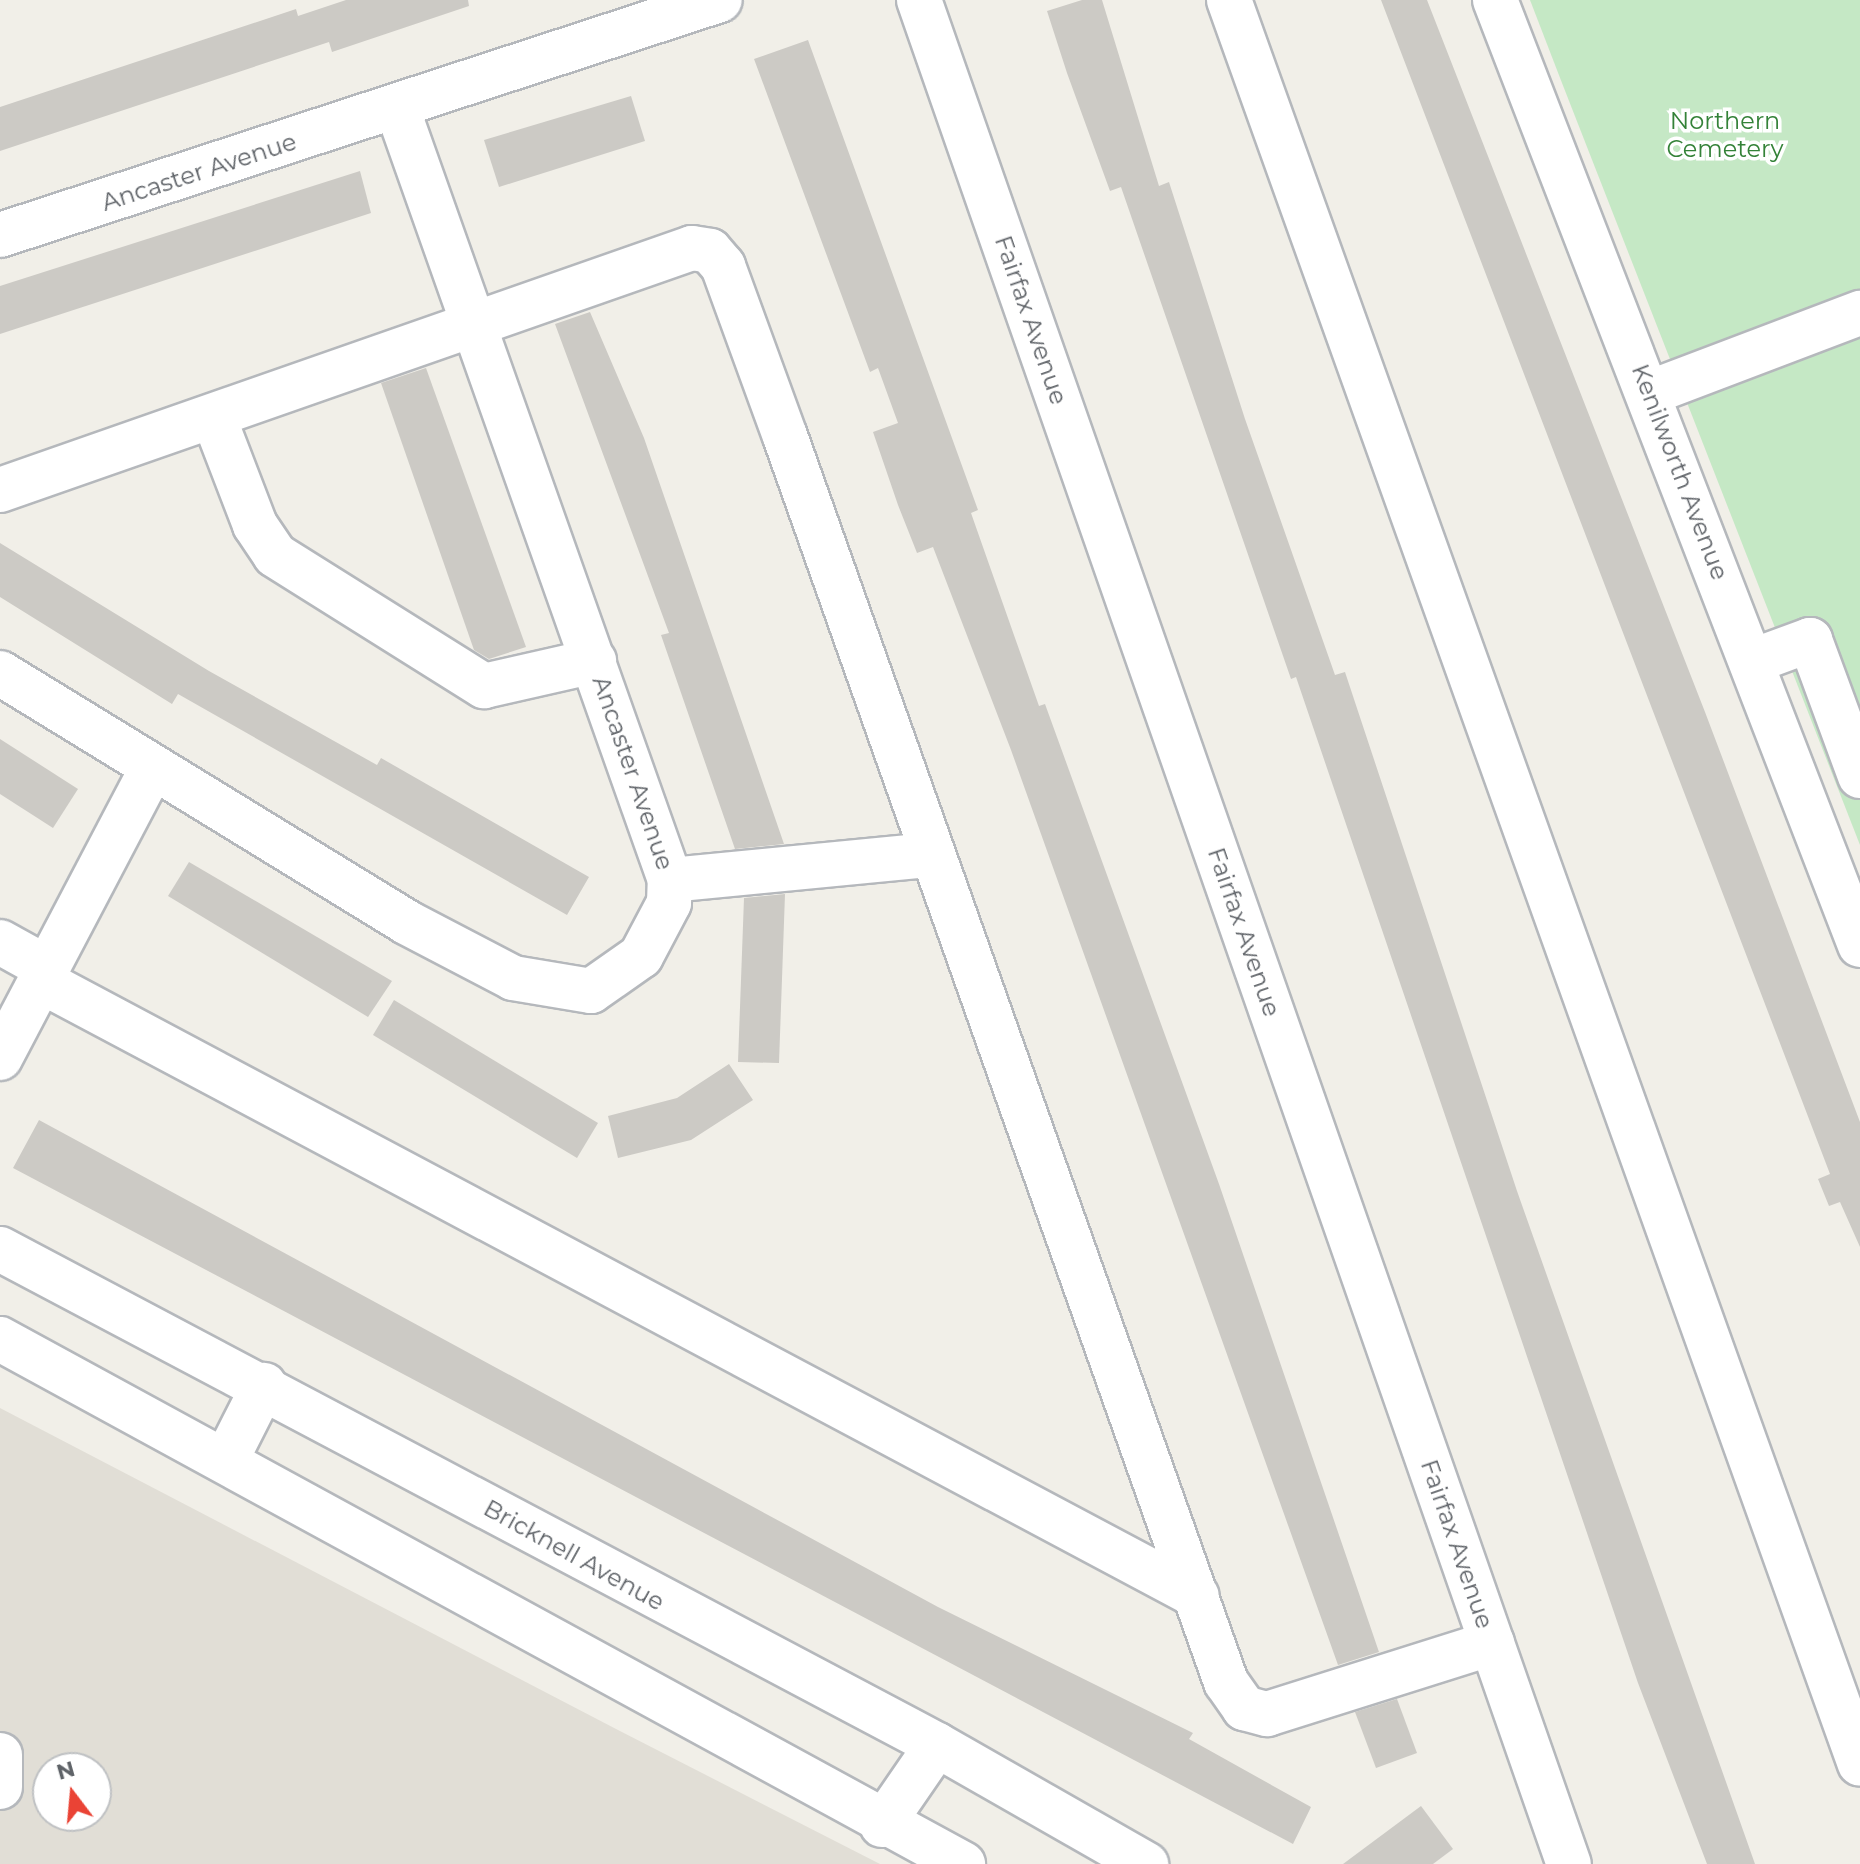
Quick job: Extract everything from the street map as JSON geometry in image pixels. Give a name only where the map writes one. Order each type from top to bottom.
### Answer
[{"type":"street","name":"Ancaster Avenue","points":[[0,235],[397,108],[720,0]]},
{"type":"street","name":"Fairfax Avenue","points":[[919,0],[1569,1864]]},
{"type":"street","points":[[1229,0],[1860,1764]]},
{"type":"street","name":"Kenilworth Avenue","points":[[1495,0],[1753,661],[1860,945]]},
{"type":"street","name":"Ancaster Avenue","points":[[0,673],[152,768],[513,978],[591,991],[641,956],[669,903],[670,880],[397,108]]},
{"type":"street","points":[[0,490],[475,328],[692,248],[710,251],[723,266],[929,855],[1226,1682],[1244,1708],[1267,1714],[1492,1643]]},
{"type":"street","points":[[1649,393],[1860,313]]},
{"type":"street","points":[[214,418],[255,525],[275,555],[484,686],[594,661]]},
{"type":"street","points":[[1753,661],[1810,640],[1860,776]]},
{"type":"street","points":[[0,1058],[152,768]]},
{"type":"street","points":[[670,880],[929,855]]},
{"type":"street","points":[[0,942],[44,974],[1197,1596]]},
{"type":"street","name":"Bricknell Avenue","points":[[0,1249],[264,1385],[652,1599],[937,1745],[1146,1864]]},
{"type":"street","points":[[0,1339],[227,1458],[882,1825],[963,1864]]},
{"type":"street","points":[[227,1458],[264,1385]]},
{"type":"street","points":[[882,1825],[937,1745]]},
{"type":"street","points":[[0,1755],[0,1787]]},
{"type":"shaded area","points":[[0,1408],[618,1730],[880,1864],[0,1864]]},
{"type":"green space","name":"Northern Cemetery","points":[[1530,0],[1860,0],[1860,845],[1562,83]]},
{"type":"building","points":[[346,0],[468,0],[469,6],[332,52],[329,42],[0,151],[0,107],[296,9],[298,16]]},
{"type":"building","points":[[1082,0],[1102,0],[1159,186],[1169,182],[1245,419],[1335,675],[1345,672],[1517,1191],[1755,1864],[1707,1864],[1638,1683],[1296,677],[1291,679],[1121,187],[1110,191],[1067,73],[1047,11]]},
{"type":"building","points":[[1381,0],[1427,0],[1705,712],[1860,1122],[1860,1247],[1840,1202],[1829,1206],[1818,1179],[1830,1174]]},
{"type":"building","points":[[808,40],[978,510],[971,513],[1039,706],[1045,704],[1219,1184],[1379,1652],[1338,1665],[1011,750],[933,547],[917,553],[898,505],[873,432],[898,423],[878,368],[870,372],[754,59]]},
{"type":"building","points":[[631,96],[645,141],[499,187],[484,140]]},
{"type":"building","points":[[360,171],[371,213],[0,334],[0,286]]},
{"type":"building","points":[[590,312],[644,438],[784,844],[735,849],[661,635],[669,633],[555,324]]},
{"type":"building","points":[[426,368],[526,647],[489,659],[474,650],[381,383]]},
{"type":"building","points":[[0,543],[209,671],[377,765],[381,758],[589,877],[567,915],[178,694],[172,704],[0,597]]},
{"type":"building","points":[[0,739],[78,789],[53,828],[0,794]]},
{"type":"building","points":[[189,862],[392,981],[368,1017],[168,896]]},
{"type":"building","points":[[785,894],[779,1063],[738,1062],[744,898]]},
{"type":"building","points":[[394,1000],[598,1123],[577,1158],[373,1035]]},
{"type":"building","points":[[729,1064],[753,1100],[691,1140],[618,1158],[608,1116],[677,1098]]},
{"type":"building","points":[[39,1120],[938,1607],[1193,1733],[1189,1739],[1311,1807],[1293,1844],[13,1168]]},
{"type":"building","points":[[1397,1699],[1417,1753],[1376,1768],[1355,1712]]},
{"type":"building","points":[[1421,1806],[1453,1849],[1433,1864],[1343,1864]]}]
